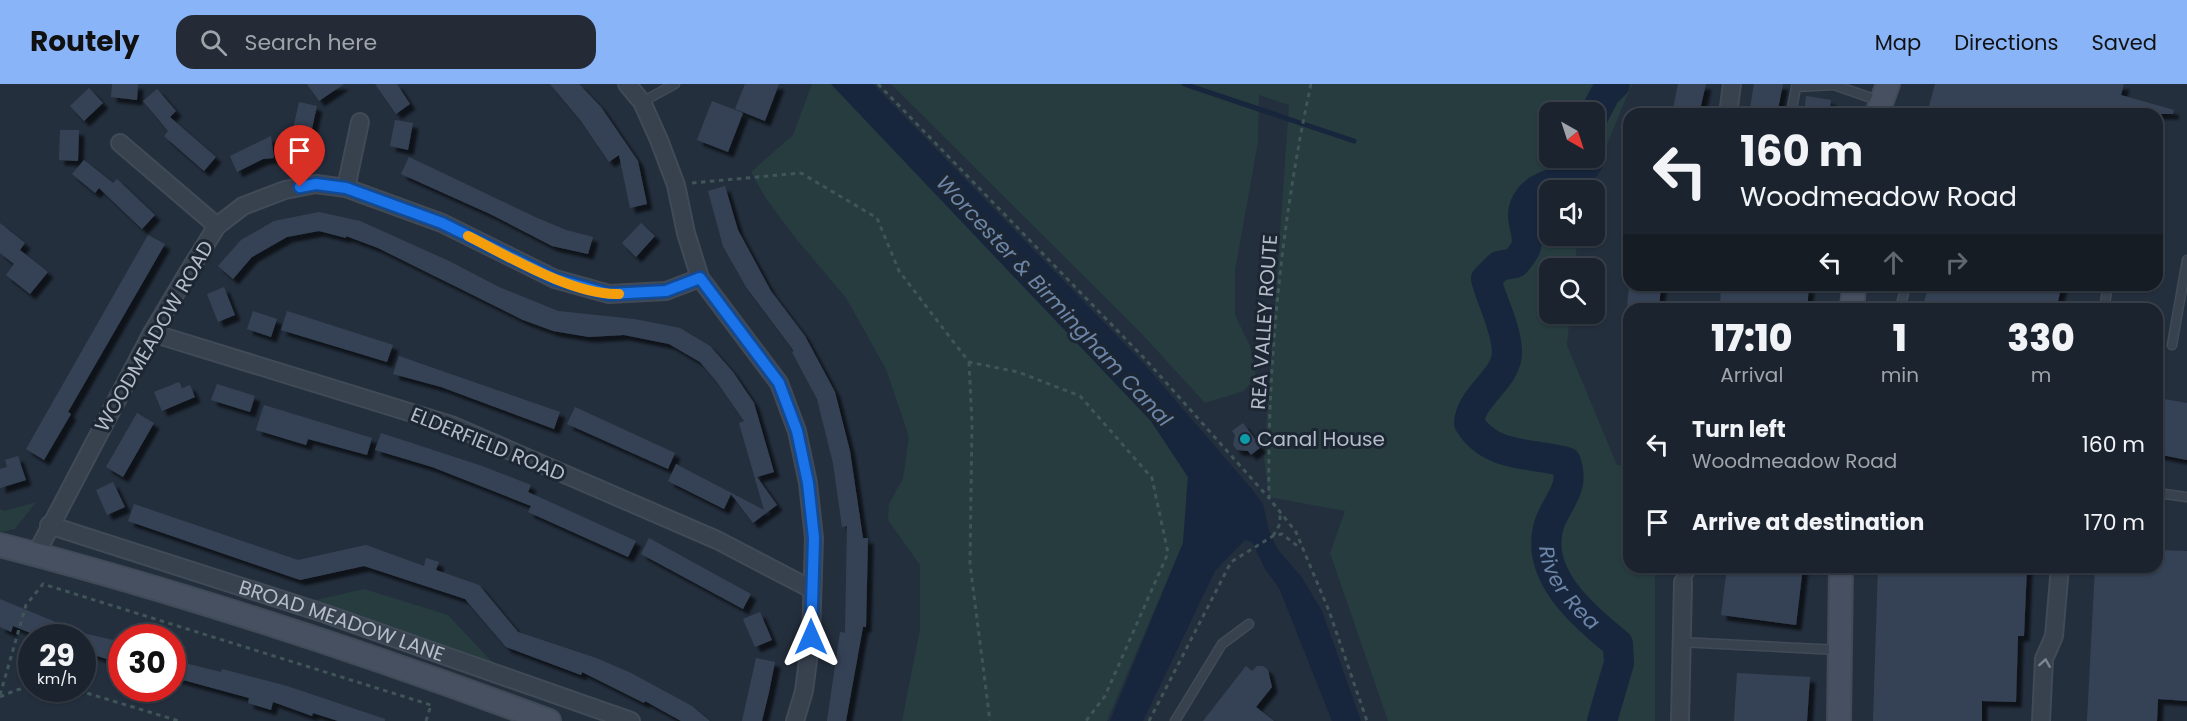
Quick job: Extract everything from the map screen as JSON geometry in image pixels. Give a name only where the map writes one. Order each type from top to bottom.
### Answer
[{"type":"street","points":[[627,84],[642,102],[676,185],[686,233],[700,278],[779,383],[797,431],[808,483],[814,538],[811,637],[804,691],[795,721]]},
{"type":"street","points":[[1729,108],[1732,84]]},
{"type":"street","points":[[346,188],[360,122]]},
{"type":"street","points":[[120,143],[217,226]]},
{"type":"street","name":"WOODMEADOW ROAD","points":[[36,554],[49,525],[152,333],[217,226],[243,206],[285,190],[316,184],[346,188],[442,223],[555,279],[609,294],[666,291],[700,278]]},
{"type":"street","name":"ELDERFIELD ROAD","points":[[152,333],[451,425],[717,540],[811,589]]},
{"type":"street","name":"BROAD MEADOW LANE","points":[[49,525],[326,614],[631,721]]},
{"type":"street","name":"BROAD MEADOW LANE","points":[[0,545],[36,554],[369,657],[549,721]]},
{"type":"street","points":[[1839,721],[1841,573]]},
{"type":"street","points":[[2041,721],[2044,659],[2054,636],[2059,573]]},
{"type":"street","points":[[1680,721],[1683,582]]},
{"type":"lane","points":[[642,102],[675,84]]},
{"type":"lane","points":[[1792,108],[1796,87],[1834,84],[1882,100]]},
{"type":"lane","points":[[2172,345],[2187,260]]},
{"type":"lane","points":[[2163,494],[2187,496]]},
{"type":"lane","points":[[1683,582],[1690,573]]},
{"type":"lane","points":[[1174,721],[1222,644],[1249,624]]},
{"type":"lane","points":[[1680,642],[1840,650]]},
{"type":"path","points":[[878,84],[1146,360],[1269,498],[1296,532],[1301,549],[1329,611],[1367,721]]},
{"type":"path","name":"REA VALLEY ROUTE","points":[[1269,498],[1277,298],[1300,138],[1311,84]]},
{"type":"path","points":[[676,185],[801,173],[876,218],[899,271],[969,362],[972,423],[970,564],[990,721]]},
{"type":"path","points":[[969,362],[1018,372],[1080,396],[1152,478],[1168,553],[1105,696],[1086,721]]},
{"type":"path","points":[[1273,536],[1280,524],[1280,512]]},
{"type":"path","points":[[1149,721],[1231,562],[1273,536],[1282,534],[1301,549]]},
{"type":"path","points":[[0,696],[26,605],[43,584],[431,705]]},
{"type":"path","points":[[87,598],[91,589]]},
{"type":"path","points":[[0,696],[18,689]]},
{"type":"path","points":[[96,696],[178,721]]},
{"type":"green space","points":[[812,84],[831,84],[1151,421],[1188,477],[1183,543],[1107,721],[902,721],[920,629],[920,565],[888,520],[889,504],[903,478],[909,437],[886,369],[846,298],[793,235],[765,197],[751,172],[793,135]]},
{"type":"green space","points":[[891,84],[1632,84],[1605,149],[1605,102],[1539,102],[1539,168],[1597,168],[1592,180],[1539,180],[1539,246],[1577,246],[1576,258],[1539,258],[1539,324],[1569,324],[1567,345],[1617,465],[1623,466],[1623,573],[1655,573],[1655,721],[1388,721],[1330,553],[1345,511],[1269,497],[1264,459],[1289,105],[1259,95],[1258,142],[1235,271],[1235,315],[1250,346],[1256,376],[1244,391],[1205,403],[1142,334]]},
{"type":"green space","points":[[36,502],[15,529],[0,532],[0,509],[4,511]]},
{"type":"green space","points":[[364,589],[448,615],[494,664],[312,601]]},
{"type":"water","name":"Worcester & Birmingham Canal","points":[[831,84],[873,84],[1144,364],[1251,488],[1263,504],[1269,531],[1278,550],[1301,576],[1322,611],[1361,721],[1332,721],[1279,588],[1265,569],[1252,542],[1245,540],[1215,571],[1143,721],[1110,721],[1183,543],[1188,477],[1151,421]]},
{"type":"building","points":[[112,84],[138,84],[137,100],[111,97]]},
{"type":"building","points":[[307,84],[344,84],[319,101]]},
{"type":"building","points":[[375,84],[397,84],[410,104],[396,114]]},
{"type":"building","points":[[550,84],[579,84],[601,107],[638,161],[647,204],[630,208],[619,155],[609,162],[581,121]]},
{"type":"building","points":[[745,84],[779,84],[765,121],[735,109]]},
{"type":"building","points":[[1678,84],[1706,84],[1700,108],[1673,108]]},
{"type":"building","points":[[1754,84],[1783,84],[1778,108],[1750,108]]},
{"type":"building","points":[[1935,84],[2124,84],[2121,95],[2174,110],[2173,114],[2163,114],[2163,108],[1929,108]]},
{"type":"building","points":[[89,88],[103,103],[84,121],[70,106]]},
{"type":"building","points":[[157,89],[176,111],[170,117],[216,157],[204,171],[164,136],[168,131],[143,101]]},
{"type":"building","points":[[1806,96],[1831,100],[1830,108],[1805,108]]},
{"type":"building","points":[[712,101],[743,113],[728,152],[697,140]]},
{"type":"building","points":[[299,102],[317,106],[311,133],[293,129]]},
{"type":"building","points":[[395,120],[413,123],[408,150],[390,146]]},
{"type":"building","points":[[60,130],[79,130],[78,161],[59,160]]},
{"type":"building","points":[[271,136],[274,158],[263,159],[237,172],[230,156]]},
{"type":"building","points":[[409,157],[535,217],[566,230],[593,237],[588,254],[552,246],[490,214],[401,174]]},
{"type":"building","points":[[84,160],[113,183],[117,179],[155,215],[142,229],[99,188],[95,193],[72,174]]},
{"type":"building","points":[[725,186],[738,230],[771,291],[805,336],[835,392],[850,451],[863,538],[868,538],[866,627],[863,627],[846,721],[827,721],[840,632],[845,633],[847,526],[842,527],[833,463],[817,399],[792,352],[794,351],[746,287],[723,246],[708,191]]},
{"type":"building","points":[[319,212],[360,221],[449,261],[499,287],[558,311],[634,319],[680,328],[710,346],[733,372],[754,403],[774,472],[757,477],[777,505],[753,523],[731,494],[724,509],[668,481],[676,464],[764,510],[739,423],[744,421],[700,362],[669,344],[624,335],[589,337],[553,331],[523,320],[378,248],[346,236],[346,238],[319,231],[287,237],[252,257],[233,279],[218,266],[241,240],[274,221]]},
{"type":"building","points":[[0,223],[25,243],[20,250],[48,272],[30,294],[6,275],[14,264],[0,253]]},
{"type":"building","points":[[641,223],[655,236],[636,257],[622,243]]},
{"type":"building","points":[[148,235],[165,244],[68,412],[71,414],[44,460],[26,449]]},
{"type":"building","points":[[224,287],[235,315],[218,322],[207,294]]},
{"type":"building","points":[[1628,291],[1660,291],[1660,303],[1628,303]]},
{"type":"building","points":[[1721,291],[1809,291],[1808,303],[1720,303]]},
{"type":"building","points":[[1927,291],[2060,291],[2058,303],[1924,303]]},
{"type":"building","points":[[253,311],[277,319],[271,337],[247,329]]},
{"type":"building","points":[[287,311],[393,345],[387,362],[281,330]]},
{"type":"building","points":[[399,356],[560,412],[554,429],[441,387],[393,374]]},
{"type":"building","points":[[179,382],[182,388],[190,385],[195,397],[162,411],[154,392]]},
{"type":"building","points":[[217,384],[255,396],[250,412],[211,400]]},
{"type":"building","points":[[2163,399],[2187,403],[2187,460],[2163,455]]},
{"type":"building","points":[[264,405],[372,438],[367,455],[308,439],[306,445],[256,430]]},
{"type":"building","points":[[575,407],[675,453],[668,469],[567,424]]},
{"type":"building","points":[[137,413],[154,423],[123,477],[106,467]]},
{"type":"building","name":"Canal House","points":[[1243,423],[1261,447],[1251,455],[1248,451],[1237,450],[1233,445],[1235,435],[1232,431]]},
{"type":"building","points":[[381,433],[482,466],[531,485],[528,492],[636,541],[628,557],[528,512],[531,506],[432,467],[375,450]]},
{"type":"building","points":[[18,456],[26,480],[0,488],[0,469],[7,467],[5,460]]},
{"type":"building","points":[[113,482],[125,507],[107,515],[96,490]]},
{"type":"building","points":[[134,504],[298,560],[366,545],[424,566],[426,558],[439,562],[436,570],[479,585],[518,632],[596,658],[629,672],[692,706],[710,721],[681,721],[645,701],[644,703],[582,672],[581,675],[506,647],[465,599],[364,566],[300,580],[128,521]]},
{"type":"building","points":[[649,538],[751,594],[743,609],[641,554]]},
{"type":"building","points":[[2163,550],[2187,551],[2187,701],[2158,699],[2157,721],[2087,721],[2095,573],[2163,573]]},
{"type":"building","points":[[1726,573],[1802,573],[1796,625],[1721,615]]},
{"type":"building","points":[[1878,573],[2027,573],[2024,636],[2018,636],[2016,702],[1982,701],[1982,721],[1873,721]]},
{"type":"building","points":[[0,599],[60,624],[18,624],[18,628],[13,626],[11,632],[0,627]]},
{"type":"building","points":[[760,612],[772,640],[755,647],[743,619]]},
{"type":"building","points":[[96,636],[108,639],[108,659],[96,656]]},
{"type":"building","points":[[756,658],[775,662],[769,692],[762,721],[742,721]]},
{"type":"building","points":[[186,663],[221,672],[222,669],[287,686],[385,719],[385,721],[338,721],[313,713],[312,716],[273,702],[271,710],[248,703],[249,698],[186,681]]},
{"type":"building","points":[[1246,666],[1252,671],[1257,666],[1263,666],[1268,670],[1272,687],[1256,707],[1274,721],[1203,721]]},
{"type":"building","points":[[1737,673],[1810,677],[1807,721],[1734,721]]},
{"type":"waterway","points":[[1184,84],[1354,141]]},
{"type":"waterway","name":"River Rea","points":[[1601,102],[1615,84]]},
{"type":"waterway","name":"River Rea","points":[[1584,168],[1571,177],[1545,186],[1530,197],[1523,211],[1527,241],[1525,249],[1515,263],[1499,266],[1486,279],[1506,342],[1506,361],[1496,379],[1476,404],[1469,423],[1478,435],[1500,449],[1566,462],[1569,479],[1565,493],[1550,522],[1546,541],[1548,559],[1554,576],[1576,607],[1618,644],[1619,663],[1602,721]]},
{"type":"slow traffic","points":[[468,236],[555,279],[609,294],[619,294]]},
{"type":"place","name":"Canal House","points":[[1245,439]]},
{"type":"route","points":[[300,187],[316,184],[346,188],[442,223],[555,279],[609,294],[666,291],[700,278],[779,383],[797,431],[808,483],[814,538],[811,637]]}]
